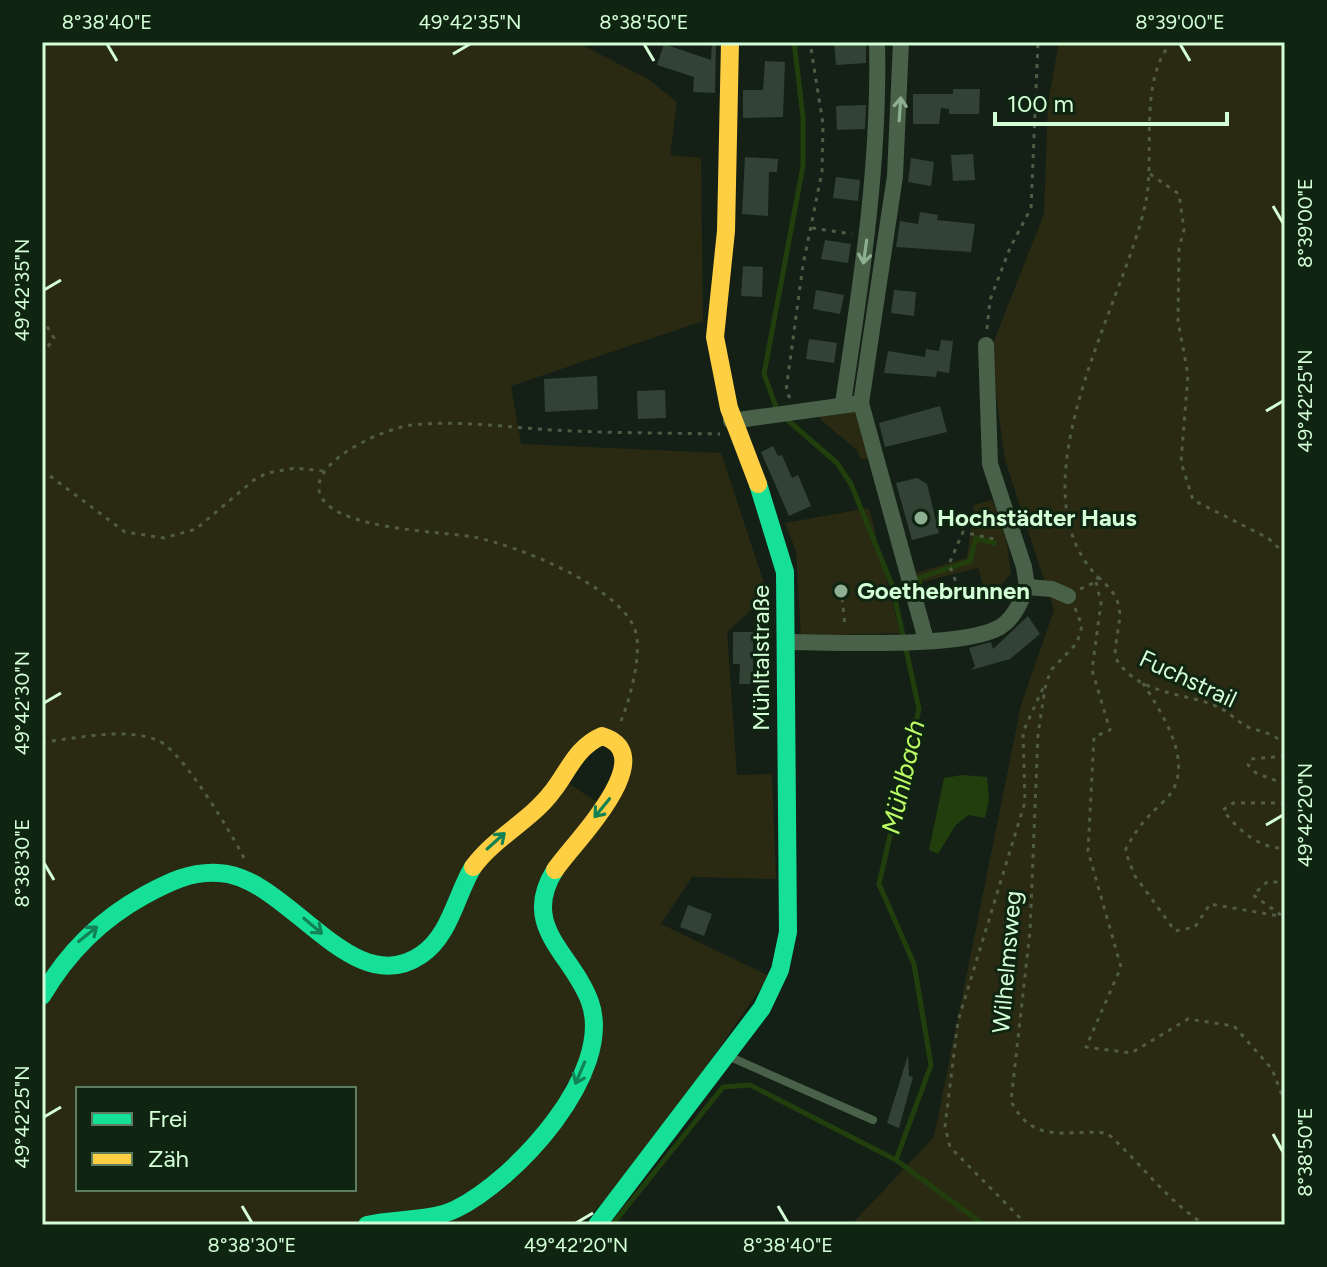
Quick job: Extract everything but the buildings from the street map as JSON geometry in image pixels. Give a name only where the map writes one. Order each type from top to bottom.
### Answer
[{"type":"street","name":"Mühltalstraße","points":[[597,1225],[767,1000],[786,948],[782,553],[734,427],[716,350],[717,294],[725,233],[730,42]]},
{"type":"street","points":[[843,403],[874,175],[879,110],[877,42]]},
{"type":"street","points":[[901,42],[895,176],[861,403],[918,640]]},
{"type":"street","points":[[874,175],[895,176]]},
{"type":"street","points":[[785,642],[891,642],[974,636],[1002,627],[1017,609],[1027,587],[1024,567],[990,464],[986,345]]},
{"type":"street","points":[[734,427],[769,416],[843,403],[861,403]]},
{"type":"street","points":[[1027,587],[1052,589],[1068,596]]},
{"type":"street","points":[[42,996],[62,960],[79,941],[161,882],[194,872],[213,871],[258,884],[338,948],[354,956],[373,963],[408,962],[433,945],[471,870],[485,851],[549,796],[590,741],[602,736],[615,740],[624,753],[621,779],[608,802],[554,872],[542,907],[548,931],[588,998],[594,1016],[586,1058],[572,1092],[530,1153],[476,1199],[433,1217],[367,1225]]},
{"type":"lane","points":[[727,1055],[873,1120]]},
{"type":"path","points":[[794,412],[786,391],[822,172],[823,124],[810,42]]},
{"type":"path","points":[[986,345],[990,300],[1010,248],[1031,208],[1038,42]]},
{"type":"path","points":[[1172,42],[1162,53],[1151,104],[1146,203],[1074,421],[1065,488],[1066,515],[1097,580],[1101,603],[1092,670],[1110,730],[1094,737],[1088,851],[1121,967],[1086,1047],[1131,1053],[1188,1019],[1234,1026],[1272,1069],[1285,1103]]},
{"type":"path","points":[[1149,174],[1179,194],[1184,230],[1179,248],[1178,321],[1188,375],[1181,462],[1185,478],[1193,500],[1268,538],[1285,554]]},
{"type":"path","points":[[811,228],[867,236]]},
{"type":"path","points":[[42,318],[54,338],[42,355]]},
{"type":"path","points":[[615,740],[635,686],[635,628],[610,597],[556,568],[475,538],[391,527],[334,512],[322,502],[319,487],[323,471],[373,437],[409,425],[458,423],[603,433],[734,427]]},
{"type":"path","points":[[42,470],[125,532],[164,538],[196,529],[254,480],[267,473],[295,468],[323,471]]},
{"type":"path","points":[[959,590],[949,564],[963,532],[994,539]]},
{"type":"path","points":[[1068,596],[1097,580]]},
{"type":"path","name":"Fuchstrail","points":[[1097,580],[1115,591],[1120,608],[1115,657],[1130,677],[1173,696],[1219,707],[1238,722],[1272,735],[1285,746]]},
{"type":"path","name":"Wilhelmsweg","points":[[1068,596],[1082,626],[1077,643],[1052,669],[1046,683],[1038,734],[1030,931],[1011,1101],[1018,1116],[1041,1131],[1063,1136],[1107,1133],[1134,1157],[1154,1184],[1205,1225]]},
{"type":"path","points":[[842,598],[846,642]]},
{"type":"path","points":[[1027,1225],[950,1147],[945,1126],[958,1021],[1025,802],[1023,732],[1046,683]]},
{"type":"path","points":[[1143,683],[1165,718],[1178,754],[1178,769],[1165,801],[1153,808],[1136,828],[1125,851],[1135,876],[1175,931],[1195,927],[1210,904],[1285,917]]},
{"type":"path","points":[[42,742],[135,735],[161,741],[187,769],[235,839],[258,884]]},
{"type":"path","points":[[1285,756],[1258,756],[1250,759],[1248,765],[1256,773],[1285,784]]},
{"type":"path","points":[[1285,803],[1233,803],[1223,810],[1250,838],[1275,849],[1285,848]]},
{"type":"path","points":[[1285,882],[1267,882],[1253,895],[1260,903],[1285,917]]},
{"type":"shaded area","points":[[42,42],[576,42],[648,79],[677,102],[670,155],[701,158],[703,321],[511,386],[521,444],[721,453],[768,595],[727,632],[737,775],[772,774],[776,879],[692,877],[661,924],[769,976],[633,1173],[580,1225],[42,1225]],"holes":[[[619,734],[609,810],[556,775]]]},
{"type":"shaded area","points":[[1059,42],[1285,42],[1285,1225],[851,1225],[934,1137],[1021,705],[1054,610],[1005,460],[990,351],[1044,214],[1048,103]]},
{"type":"shaded area","points":[[860,410],[871,458],[861,459],[857,450],[821,420],[820,414]]},
{"type":"shaded area","points":[[992,500],[1005,529],[1011,573],[988,601],[978,568],[923,582],[912,574],[967,558],[974,505]]},
{"type":"shaded area","points":[[869,508],[900,633],[801,636],[796,551],[785,523]]},
{"type":"shaded area","points":[[962,775],[987,777],[989,800],[985,818],[968,815],[955,826],[938,854],[929,850],[944,778]]},
{"type":"waterway","name":"Mühlbach","points":[[777,410],[764,374],[803,166],[803,117],[794,42]]},
{"type":"waterway","name":"Mühlbach","points":[[612,1225],[723,1087],[750,1085],[896,1160],[931,1065],[914,964],[879,884],[919,709],[892,585],[851,484],[837,463],[784,417]]},
{"type":"waterway","points":[[920,586],[919,578],[970,561],[976,538],[994,543]]},
{"type":"waterway","name":"Mühlbach","points":[[896,1160],[984,1225]]},
{"type":"traffic: fast","points":[[597,1225],[762,1008],[780,970],[788,932],[785,572],[758,484]]},
{"type":"traffic: fast","points":[[42,996],[62,965],[100,926],[129,904],[180,878],[219,873],[245,879],[270,894],[345,951],[370,963],[395,965],[421,955],[439,937],[473,867]]},
{"type":"traffic: fast","points":[[367,1225],[446,1213],[480,1195],[531,1149],[574,1091],[588,1060],[594,1030],[590,1002],[546,924],[543,908],[545,890],[555,870]]},
{"type":"traffic: slow","points":[[730,42],[726,231],[715,337],[729,408],[758,484]]},
{"type":"traffic: slow","points":[[473,867],[543,802],[579,753],[602,736],[619,746],[623,761],[619,780],[594,821],[555,870]]},
{"type":"place","name":"Hochstädter Haus","points":[[921,518]]},
{"type":"place","name":"Goethebrunnen","points":[[841,591]]}]
